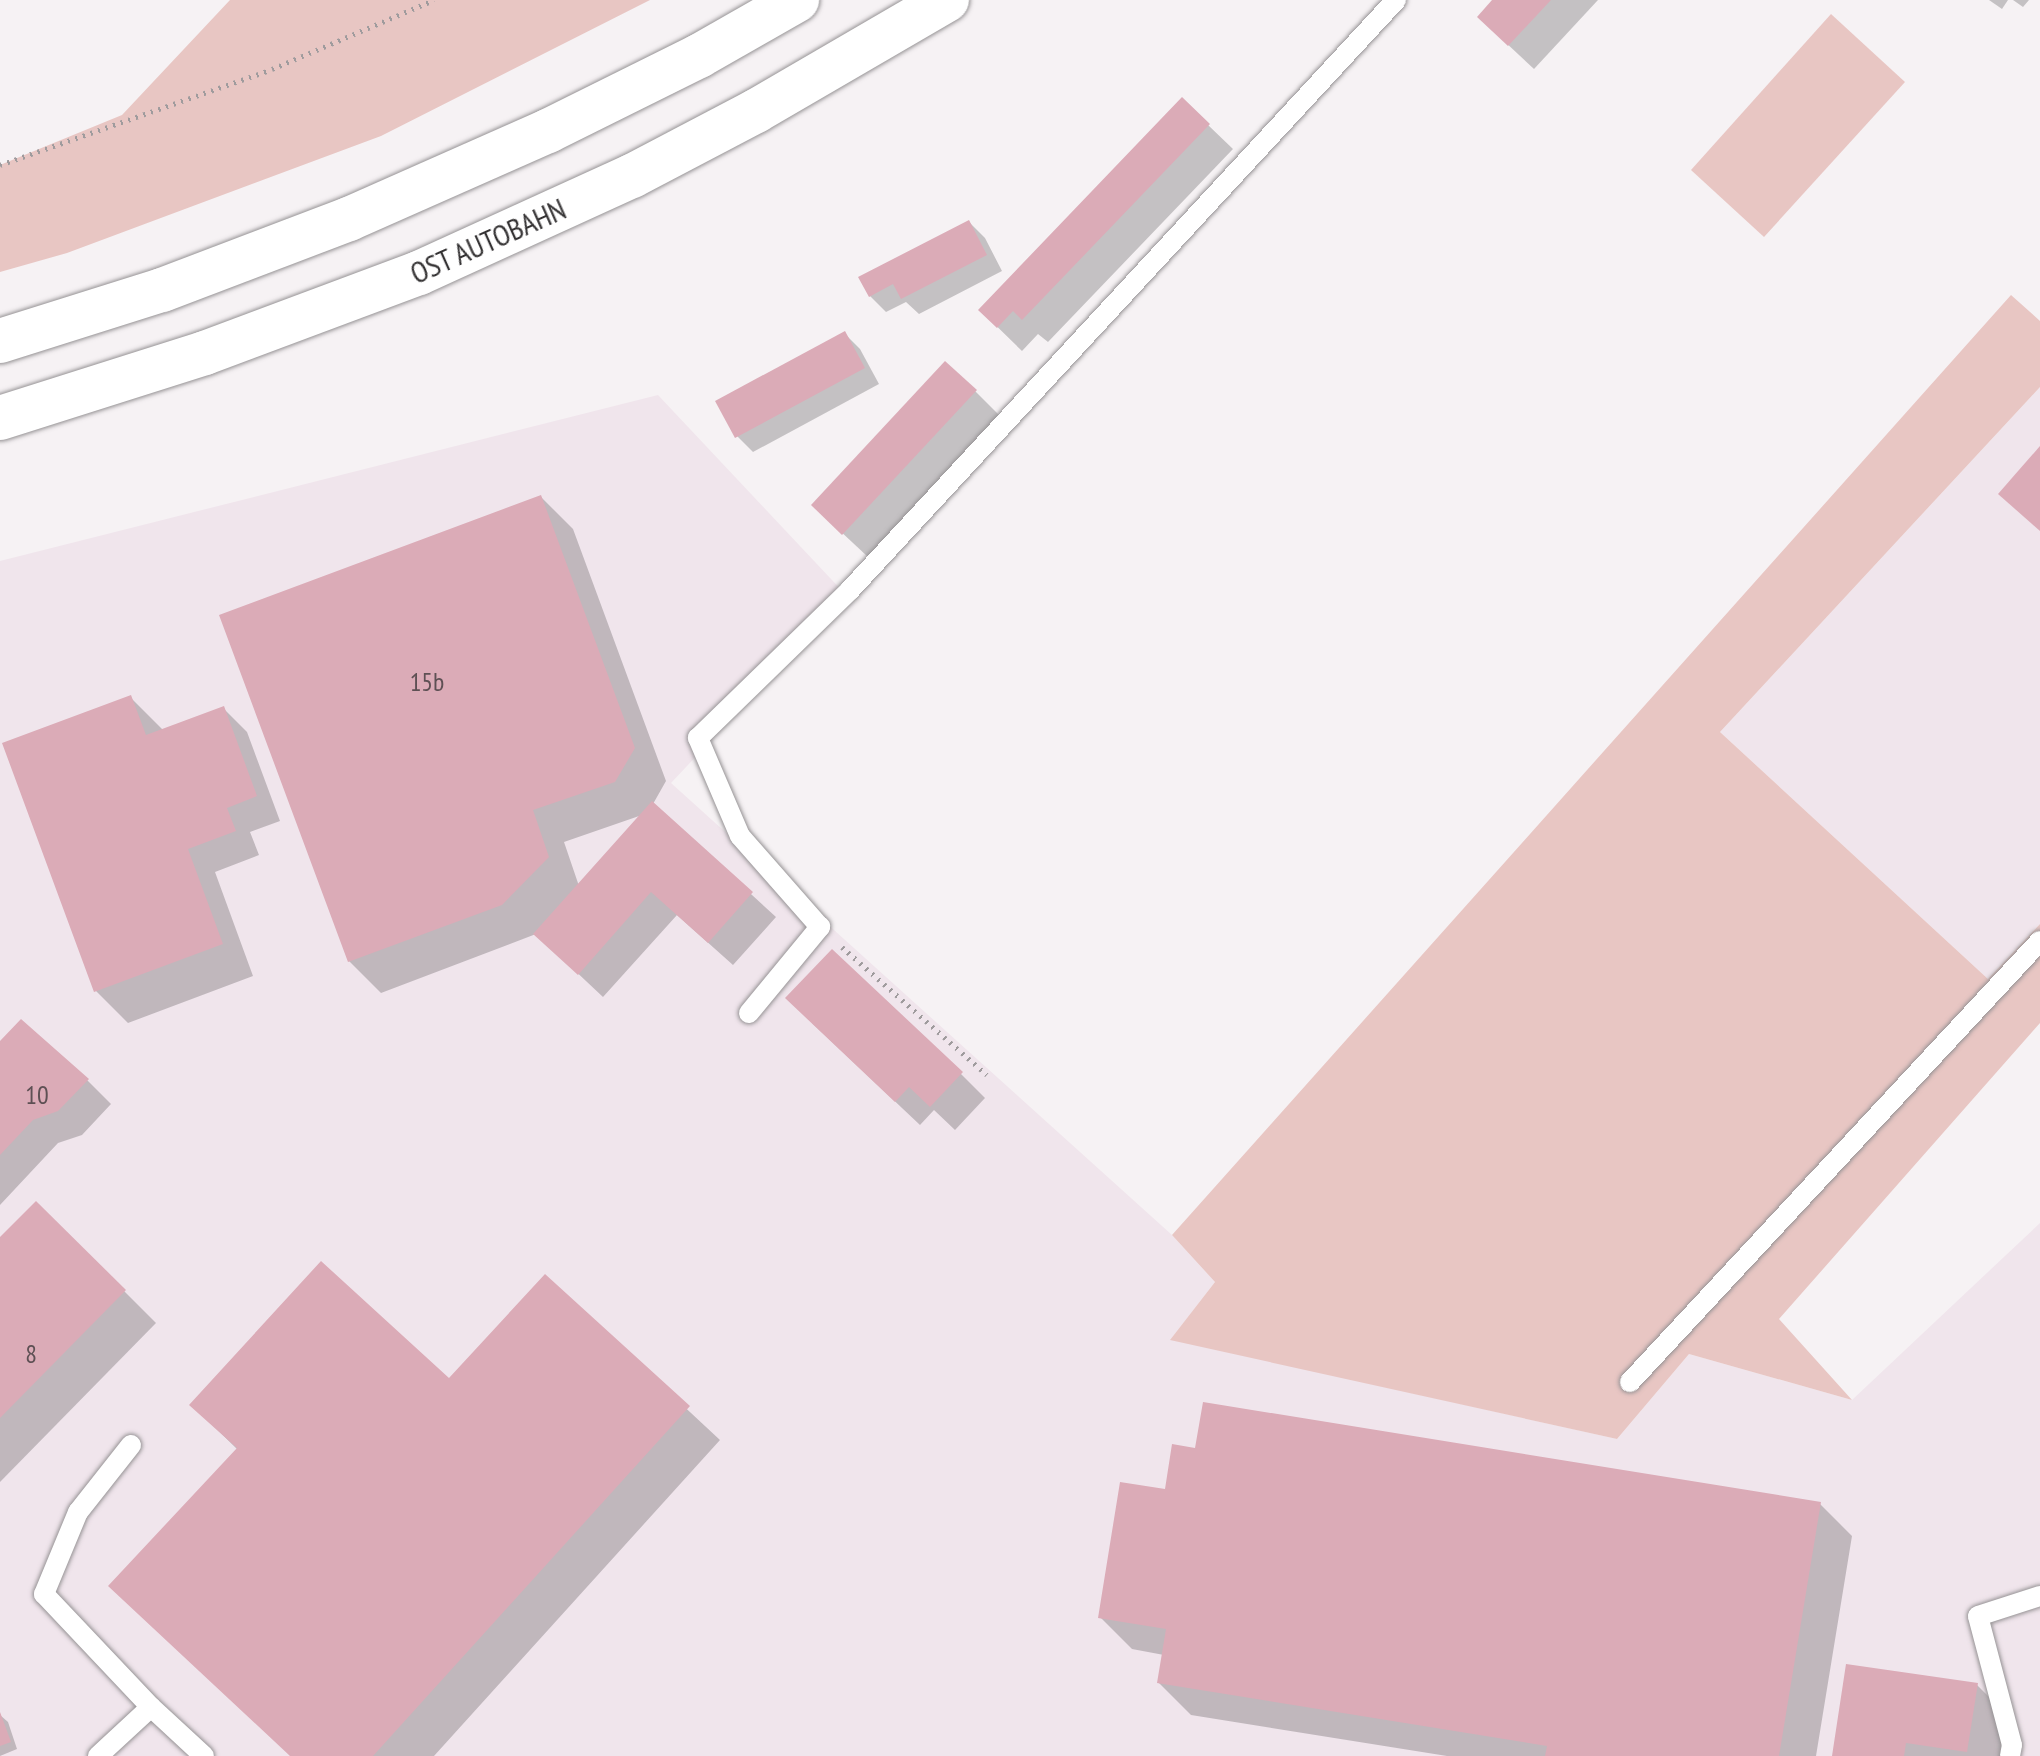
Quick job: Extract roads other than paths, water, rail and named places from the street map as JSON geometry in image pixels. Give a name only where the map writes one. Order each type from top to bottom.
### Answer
[{"type":"highway","points":[[0,341],[162,290],[349,219],[548,131],[699,56],[797,0]]},
{"type":"highway","name":"OST AUTOBAHN","points":[[0,418],[205,353],[419,273],[632,176],[756,111],[947,0]]},
{"type":"lane","points":[[749,1013],[820,927],[740,836],[698,738],[882,557],[1396,0]]},
{"type":"lane","points":[[1630,1382],[2040,941]]},
{"type":"lane","points":[[131,1445],[78,1512],[44,1594],[151,1707],[204,1756]]},
{"type":"lane","points":[[2010,1756],[2012,1745],[1978,1616],[2040,1596]]},
{"type":"lane","points":[[98,1756],[151,1707]]}]
